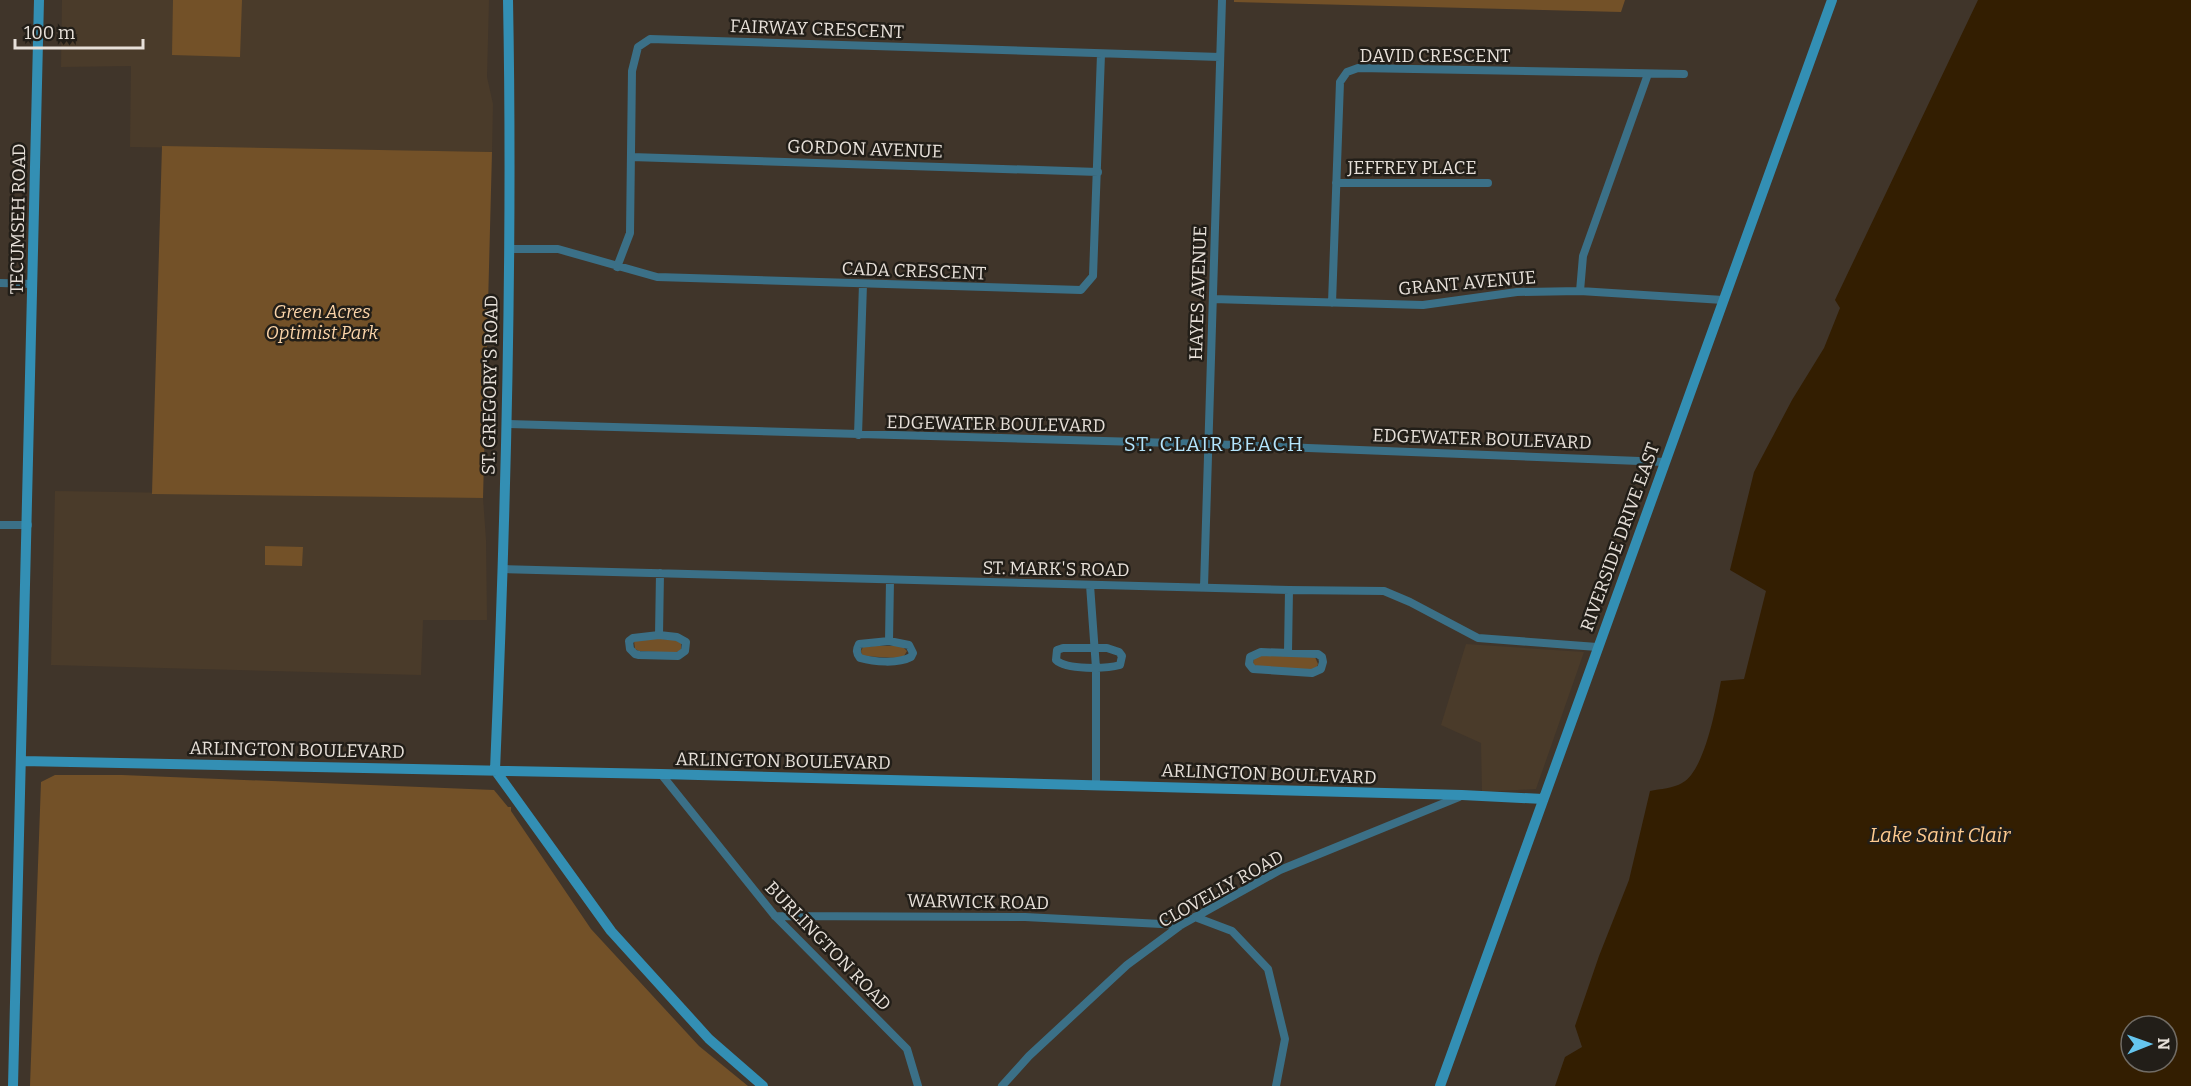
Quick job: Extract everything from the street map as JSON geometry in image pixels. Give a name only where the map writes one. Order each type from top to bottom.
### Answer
[{"type":"street","name":"TECUMSEH ROAD","points":[[13,1086],[39,0]]},
{"type":"street","name":"ST. GREGORY'S ROAD","points":[[495,770],[509,249],[508,0]]},
{"type":"street","name":"HAYES AVENUE","points":[[1204,587],[1222,0]]},
{"type":"street","name":"RIVERSIDE DRIVE EAST","points":[[1440,1086],[1832,0]]},
{"type":"street","name":"FAIRWAY CRESCENT","points":[[617,267],[630,233],[632,71],[638,47],[650,39],[1220,57]]},
{"type":"street","name":"CADA CRESCENT","points":[[509,249],[558,249],[657,277],[1081,290],[1094,276],[1101,54]]},
{"type":"street","name":"DAVID CRESCENT","points":[[1332,303],[1340,82],[1347,72],[1358,68],[1684,74]]},
{"type":"street","points":[[1580,291],[1583,256],[1648,74]]},
{"type":"street","name":"GORDON AVENUE","points":[[631,157],[1098,172]]},
{"type":"street","name":"JEFFREY PLACE","points":[[1336,183],[1488,183]]},
{"type":"street","points":[[0,283],[33,284]]},
{"type":"street","points":[[858,435],[863,284]]},
{"type":"street","name":"GRANT AVENUE","points":[[1213,299],[1423,305],[1517,292],[1580,291],[1723,300]]},
{"type":"street","name":"EDGEWATER BOULEVARD","points":[[506,424],[1209,444],[1665,462]]},
{"type":"street","points":[[0,525],[28,525]]},
{"type":"street","name":"ST. MARK'S ROAD","points":[[502,569],[1384,591],[1478,638],[1598,647]]},
{"type":"street","points":[[659,635],[660,573]]},
{"type":"street","points":[[889,641],[890,580]]},
{"type":"street","points":[[1090,585],[1096,668],[1096,786]]},
{"type":"street","points":[[1288,652],[1289,590]]},
{"type":"street","points":[[659,635],[682,639],[686,642],[685,651],[678,656],[639,655],[630,649],[630,641],[633,638],[659,635]]},
{"type":"street","points":[[889,641],[909,645],[912,648],[911,657],[904,660],[868,660],[860,658],[857,654],[856,649],[859,644],[889,641]]},
{"type":"street","points":[[1093,648],[1114,650],[1122,656],[1120,665],[1096,668],[1065,665],[1056,660],[1058,650],[1093,648]]},
{"type":"street","points":[[1288,652],[1318,654],[1323,658],[1323,665],[1318,671],[1312,673],[1256,670],[1249,664],[1249,659],[1253,654],[1288,652]]},
{"type":"street","name":"ARLINGTON BOULEVARD","points":[[22,761],[661,774],[1543,799]]},
{"type":"street","points":[[495,770],[611,930],[709,1039],[763,1086]]},
{"type":"street","name":"BURLINGTON ROAD","points":[[661,774],[775,916],[907,1049],[918,1086]]},
{"type":"street","name":"CLOVELLY ROAD","points":[[1002,1086],[1029,1056],[1126,965],[1181,925],[1280,870],[1462,795]]},
{"type":"street","name":"WARWICK ROAD","points":[[775,916],[1025,917],[1181,925]]},
{"type":"street","points":[[1195,917],[1232,931],[1268,969],[1285,1039],[1276,1086]]},
{"type":"shaded area","points":[[62,0],[489,0],[487,77],[493,104],[492,152],[130,147],[131,66],[61,67]]},
{"type":"shaded area","points":[[55,491],[483,498],[487,620],[423,620],[421,675],[51,665]]},
{"type":"shaded area","points":[[1466,644],[1584,652],[1536,789],[1482,792],[1481,743],[1441,725]]},
{"type":"green space","points":[[173,0],[242,0],[240,57],[172,55]]},
{"type":"green space","points":[[1234,0],[1625,0],[1621,12],[1234,2]]},
{"type":"green space","name":"Green Acres Optimist Park","points":[[162,146],[492,152],[483,498],[152,494]]},
{"type":"green space","points":[[265,546],[303,547],[302,566],[265,565]]},
{"type":"green space","points":[[650,638],[676,640],[681,643],[681,650],[675,653],[635,649],[634,641]]},
{"type":"green space","points":[[902,646],[907,651],[904,656],[896,658],[862,656],[863,647]]},
{"type":"green space","points":[[1263,655],[1315,657],[1318,664],[1312,670],[1257,667],[1253,664],[1254,657]]},
{"type":"green space","points":[[55,775],[122,775],[494,790],[508,807],[511,807],[511,811],[591,929],[699,1046],[748,1086],[30,1086],[41,782]]},
{"type":"water","name":"Lake Saint Clair","points":[[1978,0],[2191,0],[2191,1086],[1555,1086],[1565,1057],[1582,1047],[1575,1026],[1629,880],[1650,791],[1675,786],[1690,776],[1697,766],[1708,737],[1721,681],[1744,679],[1766,591],[1730,570],[1754,472],[1792,400],[1824,348],[1840,308],[1835,300]]},
{"type":"district","name":"ST. CLAIR BEACH","points":[[1214,444]]}]
